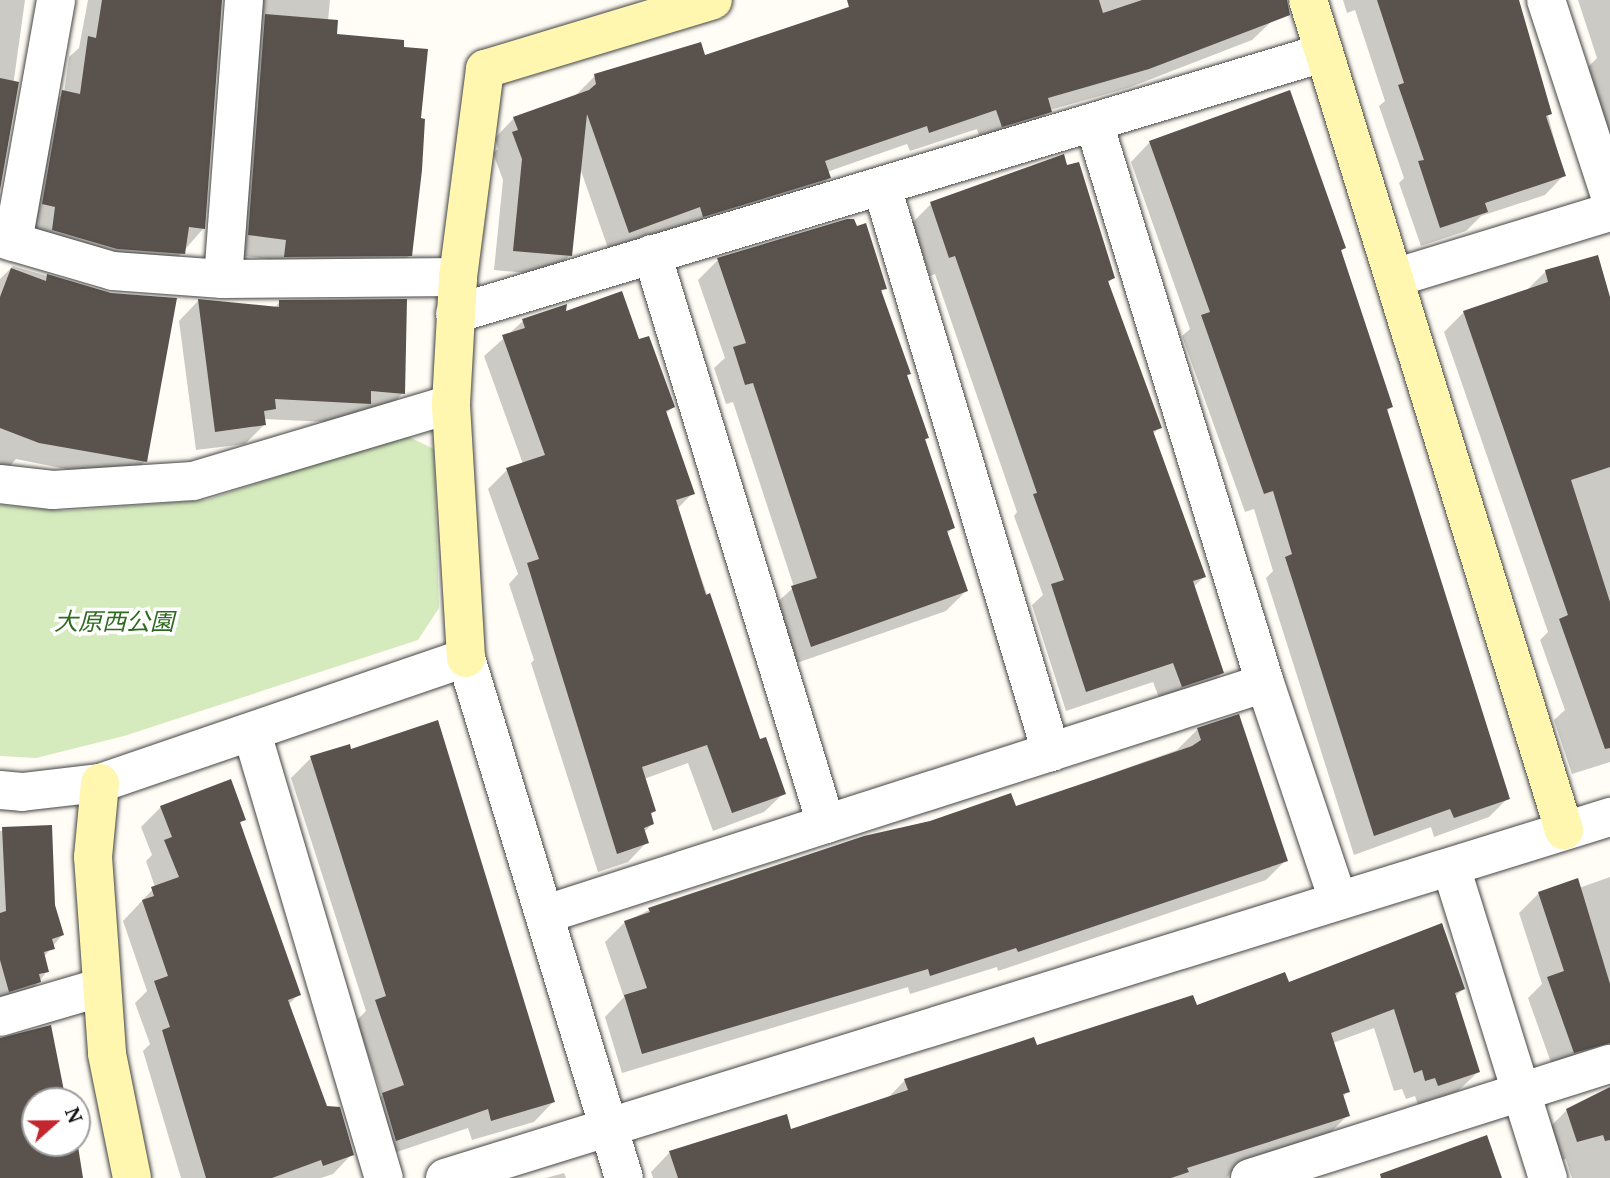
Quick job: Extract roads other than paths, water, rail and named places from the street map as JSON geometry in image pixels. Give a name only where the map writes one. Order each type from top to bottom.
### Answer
[{"type":"street","points":[[56,0],[7,240],[113,271],[223,279],[458,276]]},
{"type":"street","points":[[223,279],[244,0]]},
{"type":"street","points":[[624,1178],[546,914],[466,659],[451,404],[455,314],[485,69],[713,0]]},
{"type":"street","points":[[1308,0],[1564,830]]},
{"type":"street","points":[[1546,0],[1610,196]]},
{"type":"street","points":[[455,314],[1323,53]]},
{"type":"street","points":[[1094,123],[1265,683],[1338,900]]},
{"type":"street","points":[[882,187],[1051,752]]},
{"type":"street","points":[[1394,278],[1610,212]]},
{"type":"street","points":[[652,254],[826,824]]},
{"type":"street","points":[[0,484],[53,490],[193,481],[451,404]]},
{"type":"street","points":[[0,790],[22,792],[100,783],[466,659]]},
{"type":"street","points":[[546,914],[1265,683]]},
{"type":"street","points":[[252,733],[384,1178]]},
{"type":"street","points":[[100,783],[93,857],[107,1054],[132,1178]]},
{"type":"street","points":[[445,1178],[1610,817]]},
{"type":"street","points":[[1451,867],[1548,1178]]},
{"type":"street","points":[[0,1017],[102,987]]},
{"type":"street","points":[[1250,1178],[1307,1169],[1522,1092],[1610,1064]]},
{"type":"park label","name":"大原西公園","points":[[114,621]]}]
